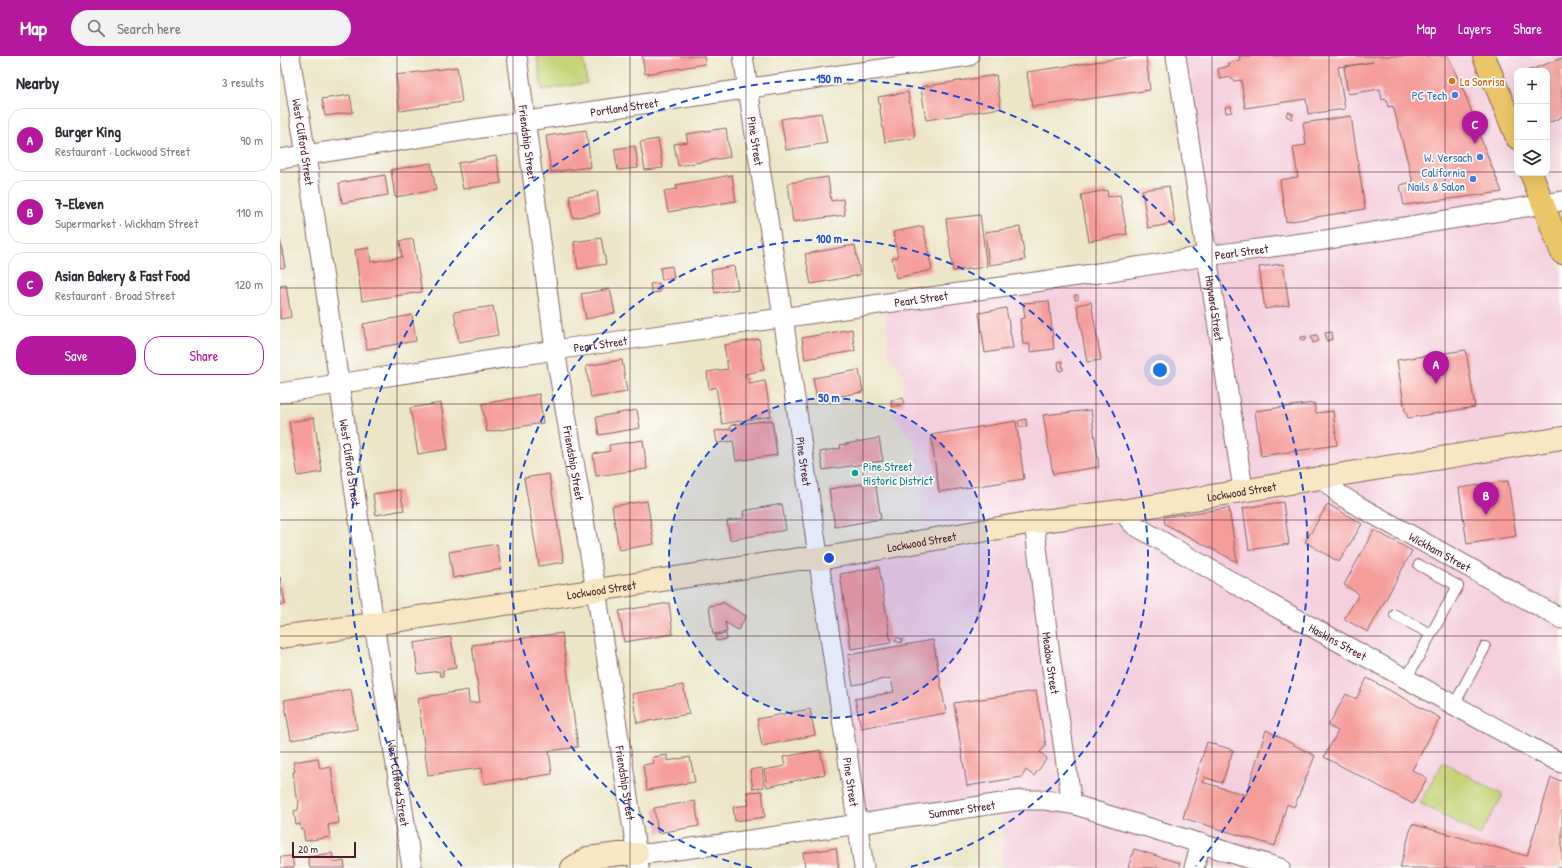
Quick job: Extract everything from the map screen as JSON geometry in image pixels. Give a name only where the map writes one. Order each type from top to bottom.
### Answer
[{"type":"main road","points":[[1484,56],[1514,131]]},
{"type":"main road","points":[[1533,176],[1553,203],[1562,254]]},
{"type":"street","name":"West Clifford Street","points":[[290,56],[306,155],[374,624],[412,868]]},
{"type":"street","name":"Friendship Street","points":[[518,56],[555,350],[596,590],[638,861]]},
{"type":"street","name":"Pine Street","points":[[742,56],[784,317],[864,868]]},
{"type":"street","name":"Portland Street","points":[[280,159],[969,56]]},
{"type":"street","name":"Hayward Street","points":[[1176,56],[1243,489]]},
{"type":"street","name":"Pearl Street","points":[[280,393],[555,350],[1324,240],[1553,203]]},
{"type":"street","name":"Lockwood Street","points":[[280,637],[799,559],[819,559],[1034,522],[1121,510],[1562,438]]},
{"type":"street","name":"Wickham Street","points":[[1321,477],[1340,495],[1353,503],[1562,619]]},
{"type":"street","name":"Haskins Street","points":[[1121,510],[1134,525],[1270,604],[1562,763]]},
{"type":"street","name":"Meadow Street","points":[[1034,522],[1050,655],[1072,804]]},
{"type":"street","name":"Summer Street","points":[[638,861],[654,853],[1022,800],[1045,800],[1072,804],[1280,868]]},
{"type":"street","points":[[1194,868],[1201,844]]},
{"type":"street","points":[[572,868],[588,858],[619,854],[638,861]]},
{"type":"lane","points":[[1406,679],[1458,586],[1419,565]]},
{"type":"lane","points":[[1395,615],[1431,634]]},
{"type":"lane","points":[[1454,705],[1485,647]]},
{"type":"shaded area","points":[[1168,56],[1562,56],[1562,199],[1537,210],[1562,273],[1562,868],[1002,868],[1002,804],[863,819],[812,558],[923,531],[916,445],[892,414],[902,397],[904,376],[889,352],[885,306],[1197,250]]},
{"type":"green space","points":[[537,56],[583,56],[587,83],[542,90]]},
{"type":"green space","points":[[1443,762],[1503,795],[1480,835],[1420,803]]},
{"type":"building","points":[[642,56],[704,56],[705,64],[645,74]]},
{"type":"building","points":[[1135,56],[1146,56],[1150,90],[1032,107],[1027,72]]},
{"type":"building","points":[[1239,56],[1448,56],[1467,99],[1502,192],[1404,205],[1400,185],[1413,182],[1393,106],[1388,107],[1386,99],[1382,100],[1380,89],[1348,94],[1344,67],[1373,62],[1338,67],[1345,109],[1308,114],[1306,99],[1245,108],[1241,80],[1233,81],[1231,77],[1220,79],[1218,69],[1229,66],[1229,63],[1240,60]]},
{"type":"building","points":[[1562,58],[1562,117],[1550,122],[1550,68],[1535,68]]},
{"type":"building","points":[[457,67],[462,102],[400,111],[396,75]]},
{"type":"building","points":[[996,75],[1001,108],[926,120],[921,87]]},
{"type":"building","points":[[908,92],[915,138],[885,142],[878,97]]},
{"type":"building","points":[[350,95],[353,112],[325,116],[322,99]]},
{"type":"building","points":[[1231,106],[1232,112],[1226,113],[1225,107]]},
{"type":"building","points":[[1288,112],[1293,114],[1292,119],[1286,116]]},
{"type":"building","points":[[821,113],[827,143],[786,150],[781,119]]},
{"type":"building","points":[[1351,116],[1365,209],[1286,222],[1280,180],[1298,177],[1293,147],[1306,145],[1303,123]]},
{"type":"building","points":[[726,128],[730,157],[678,166],[674,144],[688,142],[686,134]]},
{"type":"building","points":[[586,130],[591,167],[551,172],[546,136]]},
{"type":"building","points":[[658,139],[663,168],[645,170],[640,142]]},
{"type":"building","points":[[635,146],[638,168],[618,170],[614,149]]},
{"type":"building","points":[[496,156],[501,183],[463,189],[458,163]]},
{"type":"building","points":[[431,163],[436,190],[395,197],[391,170]]},
{"type":"building","points":[[385,175],[388,195],[342,203],[339,183]]},
{"type":"building","points":[[732,175],[736,201],[668,212],[664,191],[677,189],[676,185]]},
{"type":"building","points":[[828,177],[831,201],[843,199],[845,215],[793,222],[788,183]]},
{"type":"building","points":[[1169,186],[1175,223],[1148,228],[1142,190]]},
{"type":"building","points":[[1107,190],[1108,197],[1120,195],[1127,234],[1089,241],[1081,195]]},
{"type":"building","points":[[597,191],[600,213],[573,218],[569,195]]},
{"type":"building","points":[[980,215],[987,267],[953,271],[946,219]]},
{"type":"building","points":[[923,226],[932,270],[896,278],[892,258],[898,257],[893,232]]},
{"type":"building","points":[[1020,227],[1025,260],[989,265],[985,232]]},
{"type":"building","points":[[601,238],[606,264],[578,269],[574,242]]},
{"type":"building","points":[[280,239],[285,267],[280,268]]},
{"type":"building","points":[[413,239],[422,292],[362,301],[355,250],[369,248],[371,262],[402,257],[400,241]]},
{"type":"building","points":[[855,245],[860,275],[811,284],[805,254]]},
{"type":"building","points":[[1283,264],[1289,305],[1265,309],[1259,267]]},
{"type":"building","points":[[672,266],[674,278],[662,280],[660,268]]},
{"type":"building","points":[[734,266],[738,289],[715,293],[711,270]]},
{"type":"building","points":[[659,283],[660,292],[652,293],[650,284]]},
{"type":"building","points":[[286,285],[291,317],[280,319],[280,286]]},
{"type":"building","points":[[610,289],[615,313],[586,319],[581,294]]},
{"type":"building","points":[[1075,295],[1078,295],[1078,300],[1075,300]]},
{"type":"building","points":[[1049,301],[1054,349],[1030,352],[1030,344],[1023,344],[1020,319],[1025,318],[1023,303]]},
{"type":"building","points":[[1091,302],[1101,360],[1087,362],[1077,305]]},
{"type":"building","points":[[493,306],[498,335],[459,342],[454,312]]},
{"type":"building","points":[[1006,308],[1013,348],[985,353],[979,313]]},
{"type":"building","points":[[412,315],[416,341],[367,349],[363,324]]},
{"type":"building","points":[[852,329],[855,351],[805,359],[802,338]]},
{"type":"building","points":[[1332,332],[1333,339],[1327,341],[1325,333]]},
{"type":"building","points":[[1317,335],[1319,341],[1313,343],[1311,336]]},
{"type":"building","points":[[1301,337],[1306,337],[1306,340],[1301,340]]},
{"type":"building","points":[[759,339],[764,370],[745,374],[746,378],[748,378],[749,384],[765,381],[771,416],[722,424],[716,387],[709,389],[707,372],[728,369],[724,345]]},
{"type":"building","points":[[1466,350],[1475,407],[1408,418],[1405,410],[1397,360]]},
{"type":"building","points":[[622,360],[627,392],[591,398],[586,366]]},
{"type":"building","points":[[1062,361],[1063,370],[1059,371],[1058,362]]},
{"type":"building","points":[[859,370],[863,392],[817,400],[813,378]]},
{"type":"building","points":[[539,394],[543,423],[487,432],[482,404]]},
{"type":"building","points":[[903,398],[904,404],[892,407],[891,400]]},
{"type":"building","points":[[441,403],[448,449],[418,454],[410,408]]},
{"type":"building","points":[[1314,403],[1316,413],[1333,411],[1337,445],[1261,456],[1255,411]]},
{"type":"building","points":[[637,410],[640,428],[599,435],[596,417]]},
{"type":"building","points":[[1091,410],[1099,467],[1053,474],[1043,415]]},
{"type":"building","points":[[314,418],[322,472],[298,476],[289,422]]},
{"type":"building","points":[[1026,419],[1027,426],[1020,427],[1018,421]]},
{"type":"building","points":[[772,420],[777,455],[736,461],[733,441],[717,443],[715,431],[731,429],[731,425]]},
{"type":"building","points":[[1016,421],[1024,479],[939,492],[931,435]]},
{"type":"building","points":[[879,438],[883,461],[823,470],[820,452],[841,448],[840,445]]},
{"type":"building","points":[[643,440],[647,469],[596,476],[593,454],[610,451],[609,445]]},
{"type":"building","points":[[549,474],[564,562],[539,566],[524,478]]},
{"type":"building","points":[[1508,481],[1516,536],[1467,544],[1459,488]]},
{"type":"building","points":[[875,482],[881,519],[835,527],[829,489]]},
{"type":"building","points":[[400,490],[404,510],[376,515],[373,494]]},
{"type":"building","points":[[647,501],[654,544],[619,550],[612,506]]},
{"type":"building","points":[[1283,502],[1289,544],[1249,550],[1243,508]]},
{"type":"building","points":[[782,504],[786,530],[730,540],[727,521],[744,518],[743,511]]},
{"type":"building","points":[[1328,504],[1362,524],[1339,562],[1305,542]]},
{"type":"building","points":[[1229,508],[1237,562],[1165,524],[1164,517]]},
{"type":"building","points":[[1374,530],[1412,551],[1368,632],[1344,619],[1359,594],[1344,585]]},
{"type":"building","points":[[497,544],[501,569],[453,578],[449,552]]},
{"type":"building","points":[[879,567],[891,643],[851,649],[840,574]]},
{"type":"building","points":[[280,577],[285,604],[280,605]]},
{"type":"building","points":[[722,602],[746,616],[738,630],[725,622],[727,632],[713,634],[709,606],[721,604]]},
{"type":"building","points":[[669,603],[673,634],[624,642],[619,611]]},
{"type":"building","points":[[562,633],[578,747],[549,751],[552,774],[484,784],[482,768],[428,775],[418,698],[468,690],[469,703],[480,702],[472,645]]},
{"type":"building","points":[[726,634],[727,639],[716,641],[715,635]]},
{"type":"building","points":[[451,637],[456,668],[443,670],[443,676],[440,676],[439,671],[418,674],[414,643]]},
{"type":"building","points":[[897,637],[902,639],[901,643],[895,641]]},
{"type":"building","points":[[933,640],[946,713],[861,728],[855,699],[894,692],[891,678],[853,685],[848,655]]},
{"type":"building","points":[[1367,678],[1440,718],[1412,770],[1427,778],[1413,804],[1324,757],[1338,731],[1328,726],[1346,694],[1356,699]]},
{"type":"building","points":[[683,685],[689,714],[637,723],[632,694]]},
{"type":"building","points":[[351,689],[357,729],[291,740],[284,700]]},
{"type":"building","points":[[1036,691],[1046,746],[1040,752],[1047,758],[1034,776],[1026,770],[1022,777],[967,786],[954,703]]},
{"type":"building","points":[[810,709],[815,735],[762,746],[757,719]]},
{"type":"building","points":[[1266,730],[1315,756],[1294,807],[1287,804],[1275,846],[1183,818],[1207,742],[1233,750],[1222,783],[1204,777],[1202,782],[1246,795]]},
{"type":"building","points":[[820,750],[825,774],[767,787],[764,770],[785,766],[783,757]]},
{"type":"building","points":[[667,755],[667,761],[690,757],[695,782],[647,790],[643,765],[654,763],[653,757]]},
{"type":"building","points":[[318,758],[320,769],[331,767],[339,823],[328,825],[330,837],[305,841],[303,829],[301,830],[300,824],[296,825],[294,811],[298,810],[299,801],[296,797],[293,762]]},
{"type":"building","points":[[762,768],[764,787],[753,789],[750,770]]},
{"type":"building","points":[[1551,778],[1562,781],[1562,868],[1400,868],[1412,824],[1527,856]]},
{"type":"building","points":[[762,791],[765,817],[735,821],[733,807],[749,805],[747,792]]},
{"type":"building","points":[[695,801],[699,826],[658,833],[654,808]]},
{"type":"building","points":[[836,848],[839,868],[805,868],[803,853]]},
{"type":"building","points":[[1134,849],[1180,863],[1179,868],[1128,868]]},
{"type":"building","points":[[332,853],[334,863],[344,861],[345,868],[310,868],[308,857]]},
{"type":"building","points":[[292,856],[294,868],[280,868],[280,857]]},
{"type":"place","name":"La Sonrisa","points":[[1452,81]]},
{"type":"place","name":"PC Tech","points":[[1455,95]]},
{"type":"place","name":"Asian Bakery & Fast Food","points":[[1475,144]]},
{"type":"place","name":"W. Versach","points":[[1480,157]]},
{"type":"place","name":"California Nails & Salon","points":[[1473,179]]},
{"type":"place","name":"Burger King","points":[[1436,384]]},
{"type":"place","name":"Pine Street Historic District","points":[[855,473]]},
{"type":"place","name":"7-Eleven","points":[[1486,515]]}]
